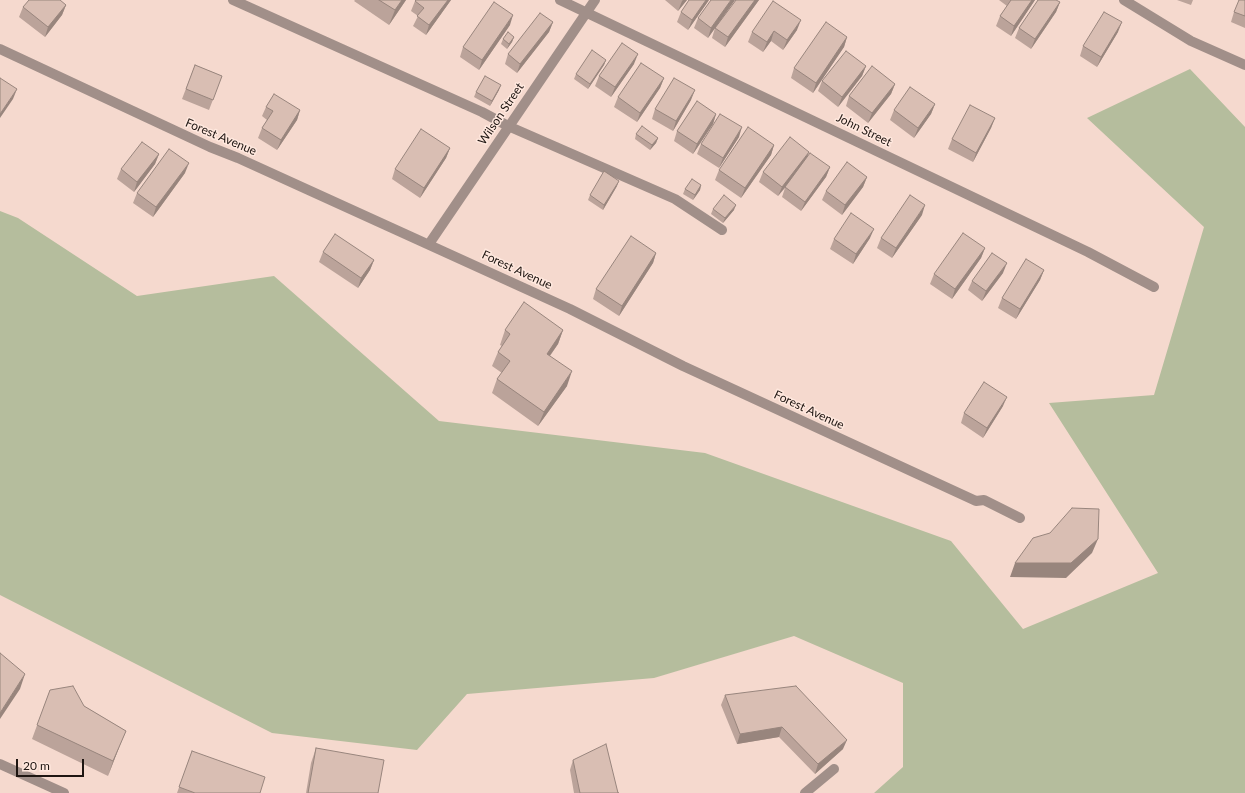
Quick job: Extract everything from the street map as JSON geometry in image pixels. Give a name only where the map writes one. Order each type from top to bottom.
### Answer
[{"type":"street","points":[[233,0],[482,112],[508,126],[675,198],[722,230]]},
{"type":"street","name":"John Street","points":[[560,0],[1082,249],[1154,287]]},
{"type":"street","name":"Wilson Street","points":[[429,244],[595,0]]},
{"type":"street","points":[[1124,0],[1191,41],[1245,65]]},
{"type":"street","name":"Forest Avenue","points":[[0,49],[210,147],[238,158],[570,309],[683,366],[869,452],[976,501],[984,500],[1020,518]]},
{"type":"street","points":[[0,764],[64,793]]},
{"type":"street","points":[[805,793],[834,769]]},
{"type":"green space","points":[[1190,69],[1245,127],[1245,793],[874,793],[903,767],[903,683],[794,636],[654,678],[467,694],[417,750],[272,733],[0,595],[0,211],[18,218],[137,296],[274,276],[439,421],[705,453],[951,541],[1023,629],[1158,573],[1049,403],[1154,395],[1204,227],[1087,118]]},
{"type":"building","points":[[29,0],[60,0],[66,5],[48,27],[23,7]]},
{"type":"building","points":[[379,0],[402,0],[395,10]]},
{"type":"building","points":[[448,0],[429,25],[417,16],[424,8],[415,1]]},
{"type":"building","points":[[689,0],[706,0],[692,20],[681,12]]},
{"type":"building","points":[[711,0],[731,0],[711,28],[698,18]]},
{"type":"building","points":[[736,0],[755,0],[728,37],[715,28]]},
{"type":"building","points":[[1011,0],[1032,0],[1014,26],[1000,16]]},
{"type":"building","points":[[1038,0],[1056,0],[1060,2],[1035,39],[1019,28]]},
{"type":"building","points":[[1239,0],[1245,0],[1245,16],[1234,12]]},
{"type":"building","points":[[773,1],[801,20],[787,40],[774,31],[767,42],[752,32]]},
{"type":"building","points":[[494,2],[513,15],[482,60],[463,47]]},
{"type":"building","points":[[1104,12],[1122,22],[1101,57],[1083,46]]},
{"type":"building","points":[[540,13],[553,22],[520,64],[508,54]]},
{"type":"building","points":[[826,22],[847,37],[816,83],[794,68]]},
{"type":"building","points":[[508,32],[514,37],[509,44],[503,39]]},
{"type":"building","points":[[622,43],[638,54],[615,87],[599,76]]},
{"type":"building","points":[[592,50],[606,60],[590,84],[576,74]]},
{"type":"building","points":[[846,51],[866,66],[842,97],[822,81]]},
{"type":"building","points":[[641,63],[664,78],[640,113],[618,97]]},
{"type":"building","points":[[195,65],[222,76],[213,100],[186,89]]},
{"type":"building","points":[[872,66],[895,84],[872,113],[849,96]]},
{"type":"building","points":[[485,76],[501,85],[492,101],[476,92]]},
{"type":"building","points":[[0,78],[17,89],[0,114]]},
{"type":"building","points":[[674,78],[695,90],[676,121],[655,109]]},
{"type":"building","points":[[910,87],[935,104],[918,128],[894,110]]},
{"type":"building","points":[[274,94],[300,110],[281,140],[262,128],[273,111],[266,107]]},
{"type":"building","points":[[697,101],[716,114],[697,144],[677,131]]},
{"type":"building","points":[[970,105],[995,118],[976,153],[952,139]]},
{"type":"building","points":[[720,114],[742,127],[723,158],[701,144]]},
{"type":"building","points":[[642,126],[658,138],[652,145],[636,134]]},
{"type":"building","points":[[748,127],[774,145],[745,188],[719,170]]},
{"type":"building","points":[[421,129],[450,148],[424,188],[395,169]]},
{"type":"building","points":[[790,137],[809,152],[782,187],[763,172]]},
{"type":"building","points":[[142,142],[159,154],[137,182],[121,169]]},
{"type":"building","points":[[169,149],[189,163],[156,207],[137,193]]},
{"type":"building","points":[[810,153],[830,167],[805,202],[785,187]]},
{"type":"building","points":[[847,162],[867,177],[845,205],[826,191]]},
{"type":"building","points":[[604,171],[619,181],[604,205],[590,195]]},
{"type":"building","points":[[692,179],[701,185],[695,195],[685,189]]},
{"type":"building","points":[[724,195],[736,205],[725,218],[713,209]]},
{"type":"building","points":[[910,195],[925,205],[896,248],[881,238]]},
{"type":"building","points":[[851,213],[874,229],[856,254],[834,239]]},
{"type":"building","points":[[963,233],[985,248],[955,289],[934,274]]},
{"type":"building","points":[[335,234],[374,260],[361,278],[323,252]]},
{"type":"building","points":[[631,236],[656,253],[622,306],[596,289]]},
{"type":"building","points":[[992,253],[1007,263],[986,291],[972,281]]},
{"type":"building","points":[[1026,259],[1044,270],[1020,309],[1002,298]]},
{"type":"building","points":[[524,302],[563,330],[547,354],[572,371],[544,412],[497,379],[510,361],[498,352],[510,334],[505,330]]},
{"type":"building","points":[[984,382],[1007,397],[987,428],[964,413]]},
{"type":"building","points":[[1072,508],[1099,509],[1098,539],[1071,563],[1015,563],[1033,538],[1050,533]]},
{"type":"building","points":[[0,653],[25,674],[0,713]]},
{"type":"building","points":[[73,686],[84,706],[126,731],[113,761],[37,725],[50,690]]},
{"type":"building","points":[[796,686],[847,740],[818,764],[782,727],[740,734],[725,695]]},
{"type":"building","points":[[606,744],[618,793],[580,793],[573,760]]},
{"type":"building","points":[[316,748],[384,760],[378,793],[308,793]]},
{"type":"building","points":[[192,751],[265,777],[260,793],[195,793],[179,787]]}]
